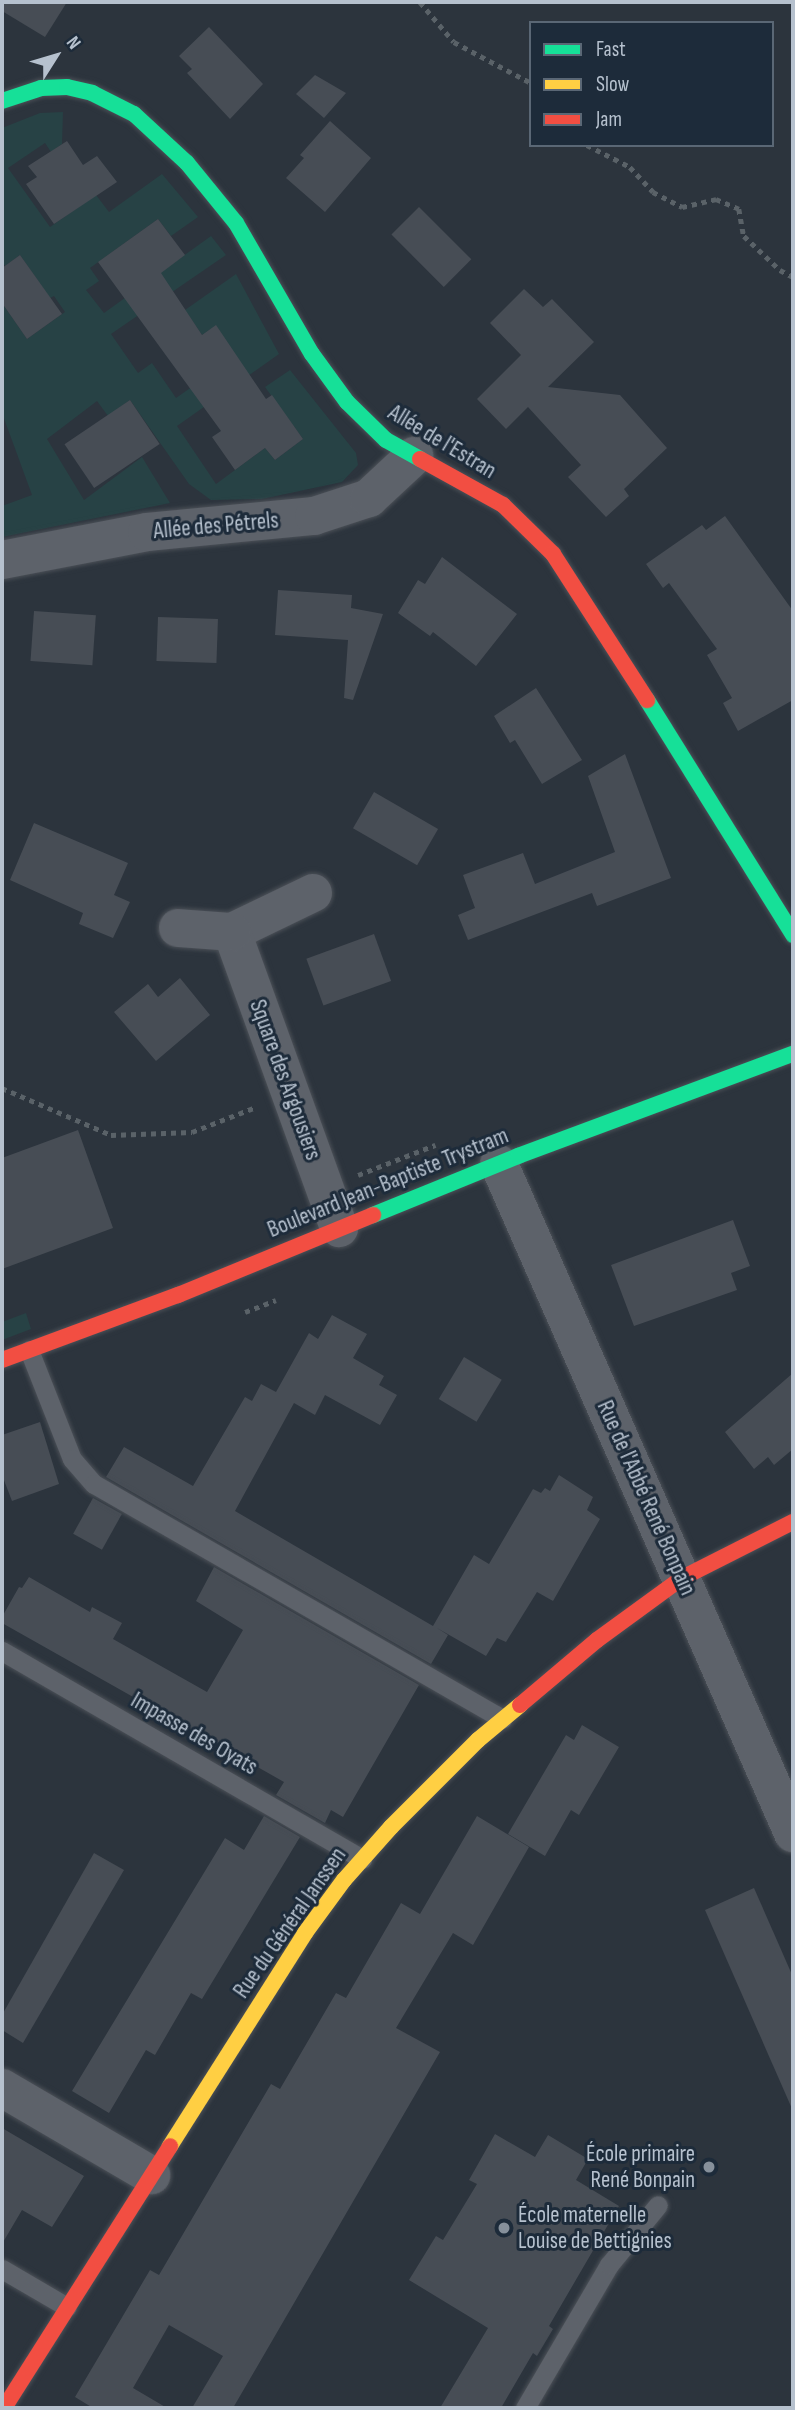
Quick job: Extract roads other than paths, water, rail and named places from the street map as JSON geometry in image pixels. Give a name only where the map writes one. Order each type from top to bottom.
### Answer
[{"type":"street","name":"Allée de l'Estran","points":[[2,101],[30,89],[80,89],[120,105],[147,124],[187,163],[236,223],[326,375],[377,432],[503,506],[553,554],[573,581],[793,935]]},
{"type":"street","name":"Allée des Pétrels","points":[[2,560],[136,533],[299,519],[321,514],[369,498],[414,456]]},
{"type":"street","points":[[178,928],[232,932],[313,893]]},
{"type":"street","name":"Square des Argousiers","points":[[232,932],[339,1228]]},
{"type":"street","name":"Boulevard Jean-Baptiste Trystram","points":[[2,1360],[178,1295],[499,1164],[793,1054]]},
{"type":"street","name":"Rue de l'Abbé René Bonpain","points":[[499,1164],[793,1833]]},
{"type":"street","name":"Rue du Général Janssen","points":[[4,2408],[305,1933],[362,1859],[407,1809],[502,1719],[597,1640],[682,1578],[793,1522]]},
{"type":"street","points":[[2,2088],[150,2175]]},
{"type":"lane","points":[[29,1350],[72,1459],[94,1484],[502,1719]]},
{"type":"lane","name":"Impasse des Oyats","points":[[2,1651],[362,1859]]},
{"type":"lane","points":[[525,2408],[609,2265],[658,2205]]},
{"type":"lane","points":[[2,2269],[67,2307]]},
{"type":"place","name":"École primaire René Bonpain","points":[[709,2167]]},
{"type":"place","name":"École maternelle Louise de Bettignies","points":[[504,2228]]}]
